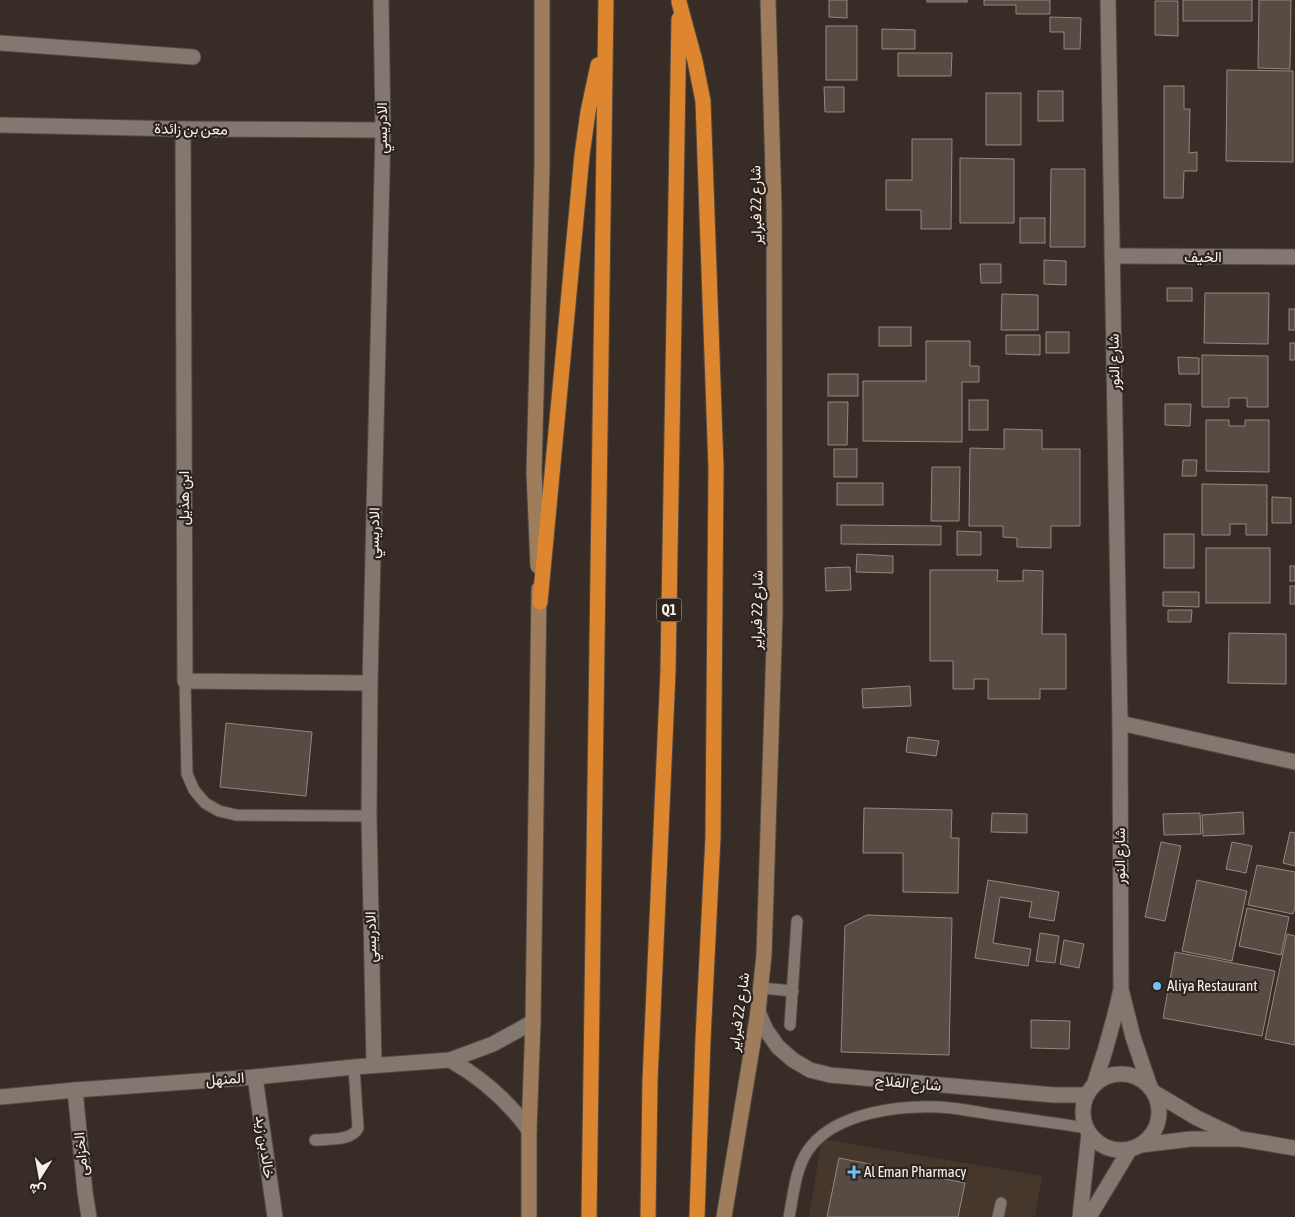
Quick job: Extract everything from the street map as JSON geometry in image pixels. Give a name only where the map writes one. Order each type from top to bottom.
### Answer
[{"type":"highway","points":[[589,1217],[606,0]]},
{"type":"highway","points":[[679,1],[695,61],[703,101],[716,468],[713,837],[697,1217]]},
{"type":"highway","name":"Q1","points":[[648,1217],[650,1081],[668,671],[679,1]]},
{"type":"highway","points":[[540,602],[582,155],[588,112],[605,34]]},
{"type":"main road","points":[[529,1217],[529,1130],[540,602],[534,472],[542,167],[542,0]]},
{"type":"main road","name":"شارع 22 فبراير","points":[[724,1217],[758,1012],[764,936],[775,614],[774,207],[768,0]]},
{"type":"street","name":"الادريسي","points":[[374,1065],[369,816],[370,683],[383,130],[380,0]]},
{"type":"street","name":"شارع النور","points":[[1090,1090],[1102,1062],[1121,989],[1120,723],[1108,0]]},
{"type":"street","points":[[0,43],[193,57]]},
{"type":"street","name":"معن بن زائدة","points":[[0,125],[183,129],[383,130]]},
{"type":"street","name":"ابن هذيل","points":[[183,129],[185,681]]},
{"type":"street","name":"الخيف","points":[[1112,256],[1295,257]]},
{"type":"street","points":[[185,681],[370,683]]},
{"type":"street","points":[[1120,723],[1295,762]]},
{"type":"street","name":"شارع النور","points":[[1121,989],[1133,1037],[1152,1088]]},
{"type":"street","name":"شارع الفلاح","points":[[758,1012],[766,1030],[778,1047],[793,1060],[810,1070],[830,1075],[1070,1096],[1090,1090]]},
{"type":"street","name":"المنهل","points":[[0,1098],[76,1090],[450,1060],[493,1044],[532,1022]]},
{"type":"street","points":[[450,1060],[492,1088],[517,1113],[529,1130]]},
{"type":"street","points":[[1241,1139],[1197,1118],[1139,1077],[1127,1073],[1103,1077],[1090,1090],[1083,1106],[1083,1118],[1088,1130],[1097,1142],[1118,1150],[1191,1139],[1241,1139],[1295,1148]]},
{"type":"street","name":"خالد بن زيد","points":[[255,1077],[276,1217]]},
{"type":"street","points":[[1089,1217],[1135,1147],[1152,1136],[1159,1122],[1160,1107],[1152,1088]]},
{"type":"street","name":"الخزامى","points":[[76,1090],[89,1217]]},
{"type":"street","points":[[1080,1217],[1088,1130]]},
{"type":"lane","points":[[185,681],[187,774],[194,790],[205,803],[219,811],[236,815],[369,816]]},
{"type":"lane","points":[[790,1025],[797,922]]},
{"type":"lane","points":[[761,988],[793,991]]},
{"type":"lane","points":[[315,1140],[352,1136],[356,1132],[358,1128],[354,1067]]},
{"type":"lane","points":[[789,1217],[799,1164],[811,1146],[828,1131],[856,1118],[894,1109],[940,1108],[1034,1120],[1088,1130]]},
{"type":"lane","points":[[998,1217],[1001,1203]]},
{"type":"shaded area","points":[[822,1139],[1042,1176],[1035,1217],[809,1217]]},
{"type":"building","points":[[829,0],[847,0],[847,18],[829,17]]},
{"type":"building","points":[[927,0],[967,0],[967,2],[927,2]]},
{"type":"building","points":[[984,0],[1050,0],[1050,14],[1016,14],[1016,5],[984,5]]},
{"type":"building","points":[[1183,0],[1252,0],[1252,21],[1183,21]]},
{"type":"building","points":[[1259,0],[1291,0],[1290,69],[1258,68]]},
{"type":"building","points":[[1155,1],[1178,1],[1178,36],[1155,35]]},
{"type":"building","points":[[1050,17],[1081,18],[1080,49],[1064,49],[1064,32],[1050,32]]},
{"type":"building","points":[[826,26],[857,26],[857,80],[826,80]]},
{"type":"building","points":[[882,29],[915,30],[915,49],[882,49]]},
{"type":"building","points":[[898,53],[952,53],[951,76],[898,76]]},
{"type":"building","points":[[1227,70],[1293,71],[1293,162],[1226,161]]},
{"type":"building","points":[[1164,86],[1184,86],[1184,109],[1190,109],[1189,153],[1197,152],[1197,171],[1184,171],[1183,198],[1164,198]]},
{"type":"building","points":[[824,87],[844,87],[844,112],[825,112]]},
{"type":"building","points":[[1038,91],[1063,91],[1063,121],[1038,121]]},
{"type":"building","points":[[986,93],[1021,93],[1021,145],[986,145]]},
{"type":"building","points":[[912,139],[952,139],[951,229],[921,229],[921,210],[886,210],[886,180],[912,180]]},
{"type":"building","points":[[960,158],[1014,159],[1014,223],[960,223]]},
{"type":"building","points":[[1051,169],[1085,169],[1085,247],[1050,247]]},
{"type":"building","points":[[1020,218],[1045,218],[1045,243],[1020,243]]},
{"type":"building","points":[[1044,260],[1066,261],[1066,285],[1044,284]]},
{"type":"building","points":[[980,264],[1001,264],[1001,283],[981,283]]},
{"type":"building","points":[[1167,288],[1192,288],[1192,301],[1167,301]]},
{"type":"building","points":[[1205,293],[1269,293],[1268,344],[1204,343]]},
{"type":"building","points":[[1002,294],[1038,295],[1038,330],[1001,330]]},
{"type":"building","points":[[1289,309],[1295,309],[1295,330],[1289,330]]},
{"type":"building","points":[[879,327],[911,327],[911,346],[879,346]]},
{"type":"building","points":[[1046,332],[1069,332],[1069,353],[1046,353]]},
{"type":"building","points":[[1006,335],[1040,335],[1040,355],[1006,354]]},
{"type":"building","points":[[926,341],[970,341],[970,366],[979,366],[979,382],[962,382],[962,442],[863,441],[863,381],[926,381]]},
{"type":"building","points":[[1290,343],[1295,343],[1295,360],[1290,360]]},
{"type":"building","points":[[1202,355],[1268,356],[1268,407],[1247,407],[1247,398],[1229,398],[1229,407],[1202,407]]},
{"type":"building","points":[[1178,357],[1199,358],[1199,374],[1179,374]]},
{"type":"building","points":[[828,374],[858,374],[858,396],[828,396]]},
{"type":"building","points":[[969,400],[988,400],[988,430],[969,430]]},
{"type":"building","points":[[828,402],[848,402],[847,445],[828,445]]},
{"type":"building","points":[[1165,404],[1191,404],[1190,426],[1165,425]]},
{"type":"building","points":[[1206,420],[1229,420],[1229,426],[1245,426],[1245,420],[1269,420],[1269,472],[1206,471]]},
{"type":"building","points":[[1004,429],[1042,430],[1042,449],[1080,449],[1080,526],[1051,526],[1051,548],[1017,547],[1017,538],[1003,537],[1003,526],[969,526],[970,448],[1004,449]]},
{"type":"building","points":[[834,449],[857,449],[857,477],[834,477]]},
{"type":"building","points":[[1183,460],[1197,460],[1196,476],[1182,476]]},
{"type":"building","points":[[932,467],[960,467],[959,521],[931,521]]},
{"type":"building","points":[[837,483],[883,483],[883,505],[837,505]]},
{"type":"building","points":[[1202,484],[1267,485],[1267,535],[1246,535],[1246,524],[1230,524],[1230,535],[1202,535]]},
{"type":"building","points":[[1272,497],[1291,498],[1291,523],[1272,523]]},
{"type":"building","points":[[841,525],[941,526],[941,545],[841,544]]},
{"type":"building","points":[[957,531],[981,532],[981,555],[957,555]]},
{"type":"building","points":[[1164,534],[1194,534],[1194,568],[1164,568]]},
{"type":"building","points":[[1206,548],[1270,548],[1270,603],[1206,603]]},
{"type":"building","points":[[857,554],[893,556],[893,573],[856,572]]},
{"type":"building","points":[[1290,566],[1295,566],[1295,581],[1290,581]]},
{"type":"building","points":[[850,567],[851,590],[826,591],[825,568]]},
{"type":"building","points":[[930,570],[998,570],[997,581],[1023,581],[1023,570],[1043,571],[1042,634],[1066,634],[1066,689],[1040,689],[1040,699],[988,699],[988,679],[974,679],[974,689],[953,689],[953,661],[930,661]]},
{"type":"building","points":[[1290,586],[1295,586],[1295,604],[1290,604]]},
{"type":"building","points":[[1163,592],[1199,592],[1199,607],[1163,606]]},
{"type":"building","points":[[1168,610],[1192,610],[1191,622],[1168,622]]},
{"type":"building","points":[[1229,633],[1286,634],[1286,684],[1228,683]]},
{"type":"building","points":[[910,686],[911,706],[863,708],[862,689]]},
{"type":"building","points":[[226,723],[312,732],[306,796],[220,787]]},
{"type":"building","points":[[908,737],[939,741],[936,756],[906,752]]},
{"type":"building","points":[[864,808],[952,810],[951,838],[959,838],[958,893],[903,892],[903,853],[863,853]]},
{"type":"building","points":[[1243,812],[1244,834],[1203,836],[1202,815]]},
{"type":"building","points":[[992,813],[1027,814],[1027,833],[991,832]]},
{"type":"building","points":[[1200,813],[1201,834],[1164,835],[1163,814]]},
{"type":"building","points":[[1290,832],[1295,833],[1295,866],[1283,863]]},
{"type":"building","points":[[1161,842],[1181,846],[1165,921],[1145,917]]},
{"type":"building","points":[[1232,842],[1252,846],[1246,873],[1226,869]]},
{"type":"building","points":[[1257,865],[1295,872],[1295,907],[1293,914],[1248,905]]},
{"type":"building","points":[[988,880],[1059,892],[1054,921],[1029,917],[1032,902],[1000,897],[993,943],[1031,949],[1028,966],[975,958]]},
{"type":"building","points":[[1197,880],[1247,891],[1232,961],[1182,951]]},
{"type":"building","points":[[1247,908],[1289,917],[1281,955],[1239,946]]},
{"type":"building","points":[[867,915],[952,918],[949,1055],[841,1052],[845,926]]},
{"type":"building","points":[[1040,933],[1059,936],[1055,963],[1036,961]]},
{"type":"building","points":[[1287,934],[1295,936],[1295,1045],[1265,1039]]},
{"type":"building","points":[[1064,940],[1084,944],[1079,968],[1060,964]]},
{"type":"building","points":[[1175,952],[1275,971],[1262,1036],[1163,1018]]},
{"type":"building","points":[[1031,1020],[1070,1021],[1069,1049],[1031,1048]]},
{"type":"building","points":[[839,1158],[965,1183],[958,1217],[827,1217]]},
{"type":"place","name":"Aliya Restaurant","points":[[1157,986]]},
{"type":"place","name":"Al Eman Pharmacy","points":[[854,1172]]}]
